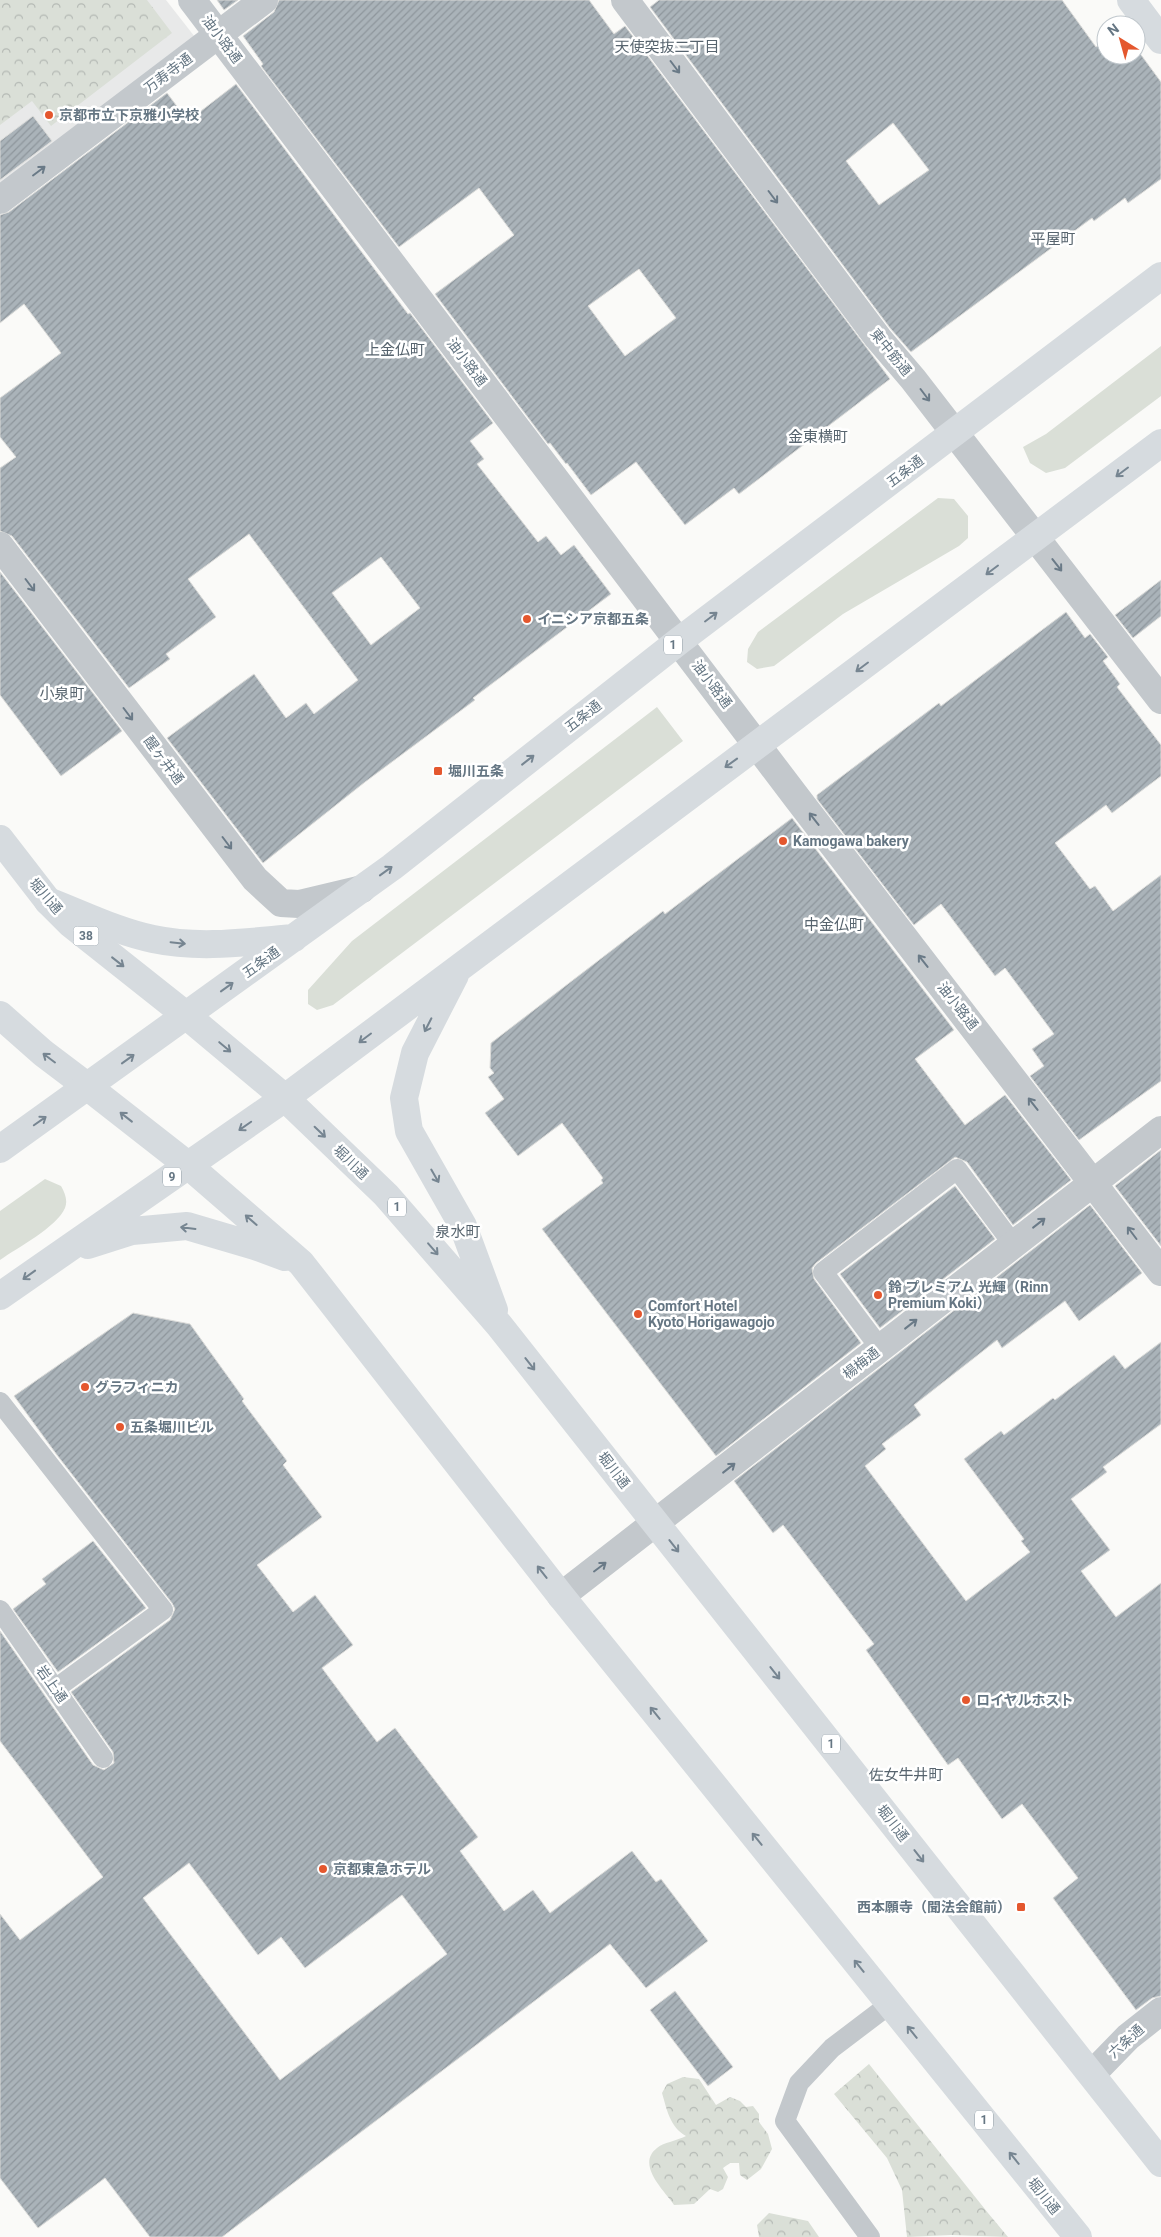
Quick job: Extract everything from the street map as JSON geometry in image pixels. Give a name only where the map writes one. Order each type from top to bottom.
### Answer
[{"type":"main road","points":[[1131,0],[1161,40]]},
{"type":"main road","name":"五条通","points":[[0,1149],[363,888],[679,641],[1161,276]]},
{"type":"main road","points":[[285,1098],[1161,443]]},
{"type":"main road","name":"堀川通","points":[[0,839],[48,902],[71,924],[187,1016],[285,1098],[386,1195],[499,1325],[1161,2163]]},
{"type":"main road","points":[[48,902],[151,939],[180,944],[220,945],[295,938]]},
{"type":"main road","points":[[460,967],[415,1053],[404,1098],[409,1131],[463,1226],[499,1325]]},
{"type":"main road","name":"堀川通","points":[[0,1015],[43,1054],[189,1166],[301,1263],[561,1596],[1078,2237]]},
{"type":"main road","name":"9","points":[[0,1296],[285,1098]]},
{"type":"main road","points":[[58,1254],[132,1231],[187,1226],[255,1246],[301,1263]]},
{"type":"street","name":"油小路通","points":[[192,0],[1161,1272]]},
{"type":"street","name":"万寿寺通","points":[[0,200],[264,0]]},
{"type":"street","name":"東中筋通","points":[[625,0],[878,338],[1161,700]]},
{"type":"street","name":"醒ヶ井通","points":[[0,546],[255,879],[281,903],[300,904],[363,888]]},
{"type":"street","name":"楊梅通","points":[[561,1596],[657,1524],[1093,1181],[1161,1130]]},
{"type":"street","name":"六条通","points":[[1092,2074],[1128,2037],[1161,2011]]},
{"type":"lane","points":[[880,1348],[823,1272],[957,1169],[1013,1244]]},
{"type":"lane","points":[[0,1402],[163,1610],[55,1689]]},
{"type":"lane","name":"岩上通","points":[[0,1610],[103,1758]]},
{"type":"lane","points":[[870,2237],[785,2121],[799,2083],[832,2048],[890,2004]]},
{"type":"shaded area","name":"京都市立下京雅小学校","points":[[0,0],[166,0],[198,41],[0,188]]},
{"type":"green space","name":"京都市立下京雅小学校","points":[[0,0],[147,0],[172,33],[51,126],[32,101],[0,125]]},
{"type":"green space","points":[[1161,346],[1161,396],[1065,468],[1046,473],[1030,463],[1023,447],[1046,434]]},
{"type":"green space","points":[[938,498],[954,499],[968,516],[968,538],[959,546],[843,614],[774,666],[757,669],[747,662],[748,649],[758,632]]},
{"type":"green space","points":[[657,707],[683,741],[333,1005],[317,1010],[308,1004],[308,990],[352,941]]},
{"type":"green space","points":[[45,1179],[61,1186],[66,1197],[65,1208],[61,1215],[45,1230],[0,1260],[0,1211]]},
{"type":"green space","points":[[869,2064],[1008,2237],[951,2235],[907,2237],[902,2190],[887,2158],[834,2094]]},
{"type":"green space","points":[[683,2077],[699,2079],[716,2105],[730,2097],[740,2101],[746,2107],[753,2106],[759,2114],[759,2122],[768,2134],[772,2149],[761,2169],[747,2180],[740,2175],[739,2163],[730,2163],[723,2168],[728,2177],[723,2189],[718,2192],[710,2189],[694,2204],[674,2205],[654,2178],[649,2162],[651,2155],[659,2146],[686,2136],[673,2123],[662,2093],[667,2084]]},
{"type":"green space","points":[[769,2213],[808,2221],[819,2237],[759,2237],[757,2225]]},
{"type":"building","points":[[217,0],[238,0],[224,10]]},
{"type":"building","points":[[279,0],[589,0],[614,34],[625,26],[890,379],[739,494],[734,488],[685,525],[636,462],[591,495],[567,463],[550,443],[548,444],[435,294],[514,235],[479,188],[399,247],[261,66],[263,64],[243,36],[274,12]],"holes":[[[639,269],[676,318],[625,356],[588,306]]]},
{"type":"building","points":[[659,0],[1062,0],[1096,47],[1096,65],[1146,65],[1146,62],[1161,82],[1161,179],[1128,203],[1125,198],[1094,221],[1092,218],[911,352],[890,328],[650,7]],"holes":[[[893,123],[929,170],[879,205],[846,161]]]},
{"type":"building","points":[[236,84],[408,314],[410,313],[493,423],[470,441],[484,459],[477,464],[538,542],[546,536],[561,555],[574,545],[611,594],[473,698],[475,700],[365,782],[263,863],[167,738],[254,674],[286,718],[306,703],[314,714],[358,680],[249,534],[188,579],[216,617],[166,654],[170,659],[129,688],[12,536],[0,531],[0,468],[16,457],[0,437],[0,398],[61,353],[24,304],[0,323],[0,215],[9,212],[167,93],[188,121]],"holes":[[[381,557],[420,608],[371,645],[332,593]]]},
{"type":"building","points":[[33,116],[52,141],[0,180],[0,141]]},
{"type":"building","points":[[0,572],[122,731],[61,776],[0,695]]},
{"type":"building","points":[[1161,580],[1161,616],[1133,638],[1115,615]]},
{"type":"building","points":[[1066,612],[1085,638],[1090,634],[1108,657],[1103,661],[1120,684],[1117,687],[1161,745],[1161,776],[1112,813],[1106,805],[1055,843],[1090,889],[1095,886],[1113,911],[1161,875],[1161,1081],[1079,1140],[1030,1076],[1044,1066],[1032,1049],[1054,1034],[1005,968],[995,976],[941,904],[914,925],[817,799],[817,795],[939,703],[941,706]]},
{"type":"building","points":[[792,818],[954,1030],[915,1059],[965,1125],[1005,1095],[1071,1180],[1013,1225],[967,1162],[955,1157],[816,1263],[812,1268],[814,1279],[861,1343],[716,1456],[542,1229],[603,1183],[601,1180],[603,1178],[562,1123],[518,1156],[485,1113],[504,1099],[488,1077],[494,1073],[490,1068],[491,1043],[663,911],[665,914]]},
{"type":"building","points":[[1161,1150],[1161,1246],[1115,1186]]},
{"type":"building","points":[[955,1186],[995,1239],[880,1328],[840,1274]]},
{"type":"building","points":[[1090,1205],[1142,1273],[1079,1321],[1065,1301],[1002,1348],[997,1340],[914,1405],[921,1415],[882,1444],[886,1449],[865,1466],[966,1601],[1030,1552],[1021,1541],[1024,1539],[964,1459],[1001,1431],[1004,1435],[1053,1398],[1055,1400],[1114,1355],[1125,1369],[1161,1342],[1161,1424],[1103,1467],[1107,1472],[1071,1499],[1110,1550],[1081,1571],[1116,1617],[1161,1583],[1161,1996],[1152,1998],[1136,2010],[1053,1898],[1078,1878],[1022,1804],[1002,1819],[958,1758],[948,1765],[866,1650],[874,1644],[783,1525],[773,1533],[734,1481]]},
{"type":"building","points":[[133,1313],[190,1324],[244,1399],[242,1401],[287,1461],[283,1465],[322,1517],[257,1565],[293,1612],[315,1595],[353,1645],[322,1668],[377,1742],[395,1728],[478,1837],[460,1851],[504,1911],[533,1890],[550,1913],[632,1851],[656,1882],[661,1879],[708,1941],[646,1988],[610,1944],[222,2237],[150,2237],[105,2178],[38,2228],[0,2178],[0,1914],[20,1940],[103,1877],[0,1741],[0,1631],[93,1765],[104,1770],[114,1763],[113,1752],[71,1692],[170,1620],[175,1609],[14,1396]],"holes":[[[189,1863],[258,1955],[281,1937],[305,1968],[402,1895],[447,1954],[280,2080],[143,1898]]]},
{"type":"building","points":[[93,1541],[146,1608],[58,1672],[13,1609],[46,1584],[42,1579]]},
{"type":"building","points":[[675,1991],[733,2067],[708,2086],[650,2010]]},
{"type":"place","name":"京都市立下京雅小学校","points":[[49,115]]},
{"type":"place","name":"イニシア京都五条","points":[[527,619]]},
{"type":"place","name":"堀川五条","points":[[438,771]]},
{"type":"place","name":"Kamogawa bakery","points":[[783,841]]},
{"type":"place","name":"鈴 プレミアム 光輝（Rinn Premium Koki）","points":[[878,1295]]},
{"type":"place","name":"Comfort Hotel Kyoto Horigawagojo","points":[[638,1314]]},
{"type":"place","name":"グラフィニカ","points":[[85,1387]]},
{"type":"place","name":"五条堀川ビル","points":[[120,1427]]},
{"type":"place","name":"ロイヤルホスト","points":[[966,1700]]},
{"type":"place","name":"京都東急ホテル","points":[[323,1869]]},
{"type":"place","name":"西本願寺（聞法会館前）","points":[[1021,1907]]},
{"type":"district","name":"天使突抜二丁目","points":[[667,47]]},
{"type":"district","name":"平屋町","points":[[1053,239]]},
{"type":"district","name":"上金仏町","points":[[395,350]]},
{"type":"district","name":"金東横町","points":[[818,437]]},
{"type":"district","name":"小泉町","points":[[62,694]]},
{"type":"district","name":"中金仏町","points":[[834,925]]},
{"type":"district","name":"泉水町","points":[[458,1232]]},
{"type":"district","name":"佐女牛井町","points":[[906,1775]]}]
